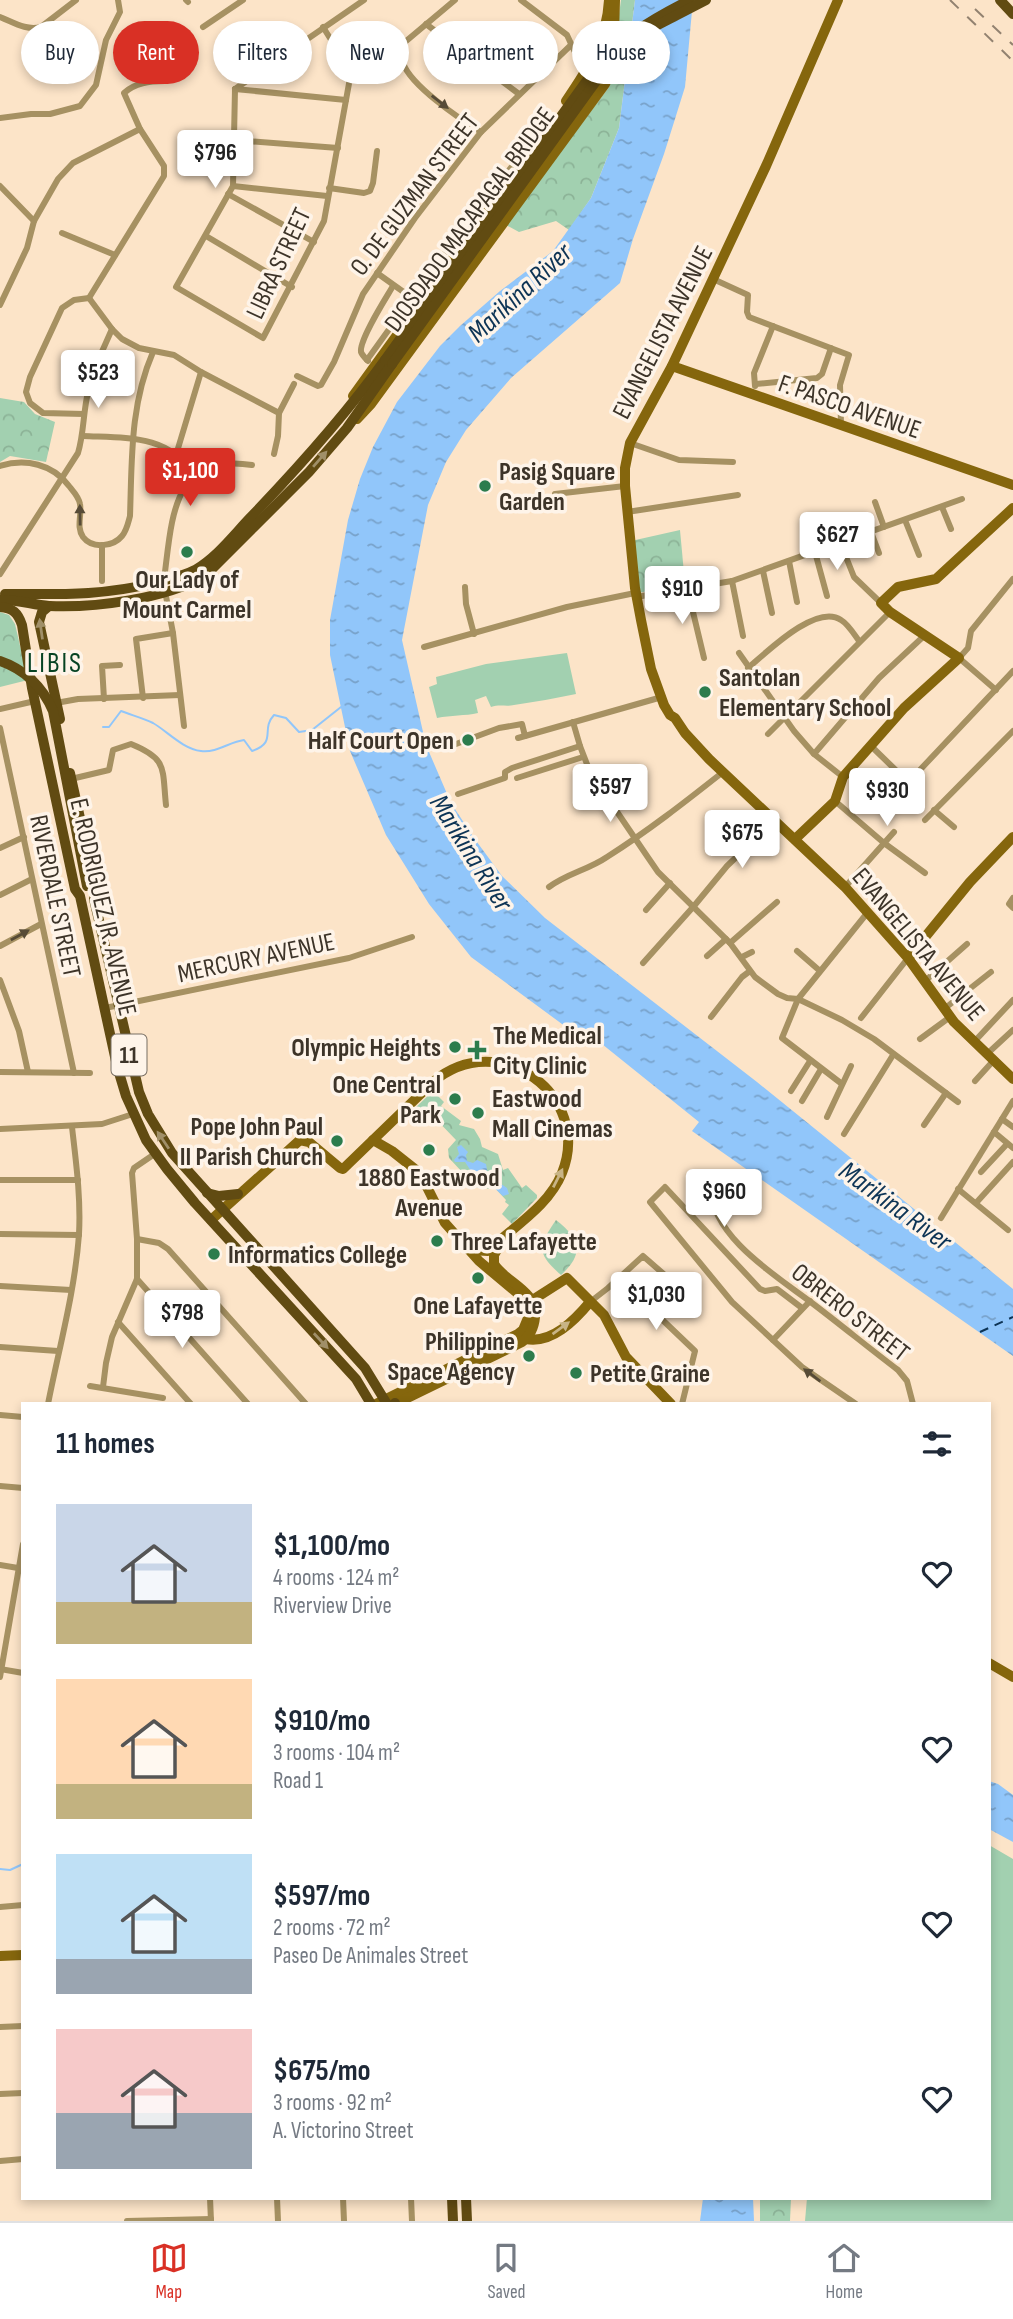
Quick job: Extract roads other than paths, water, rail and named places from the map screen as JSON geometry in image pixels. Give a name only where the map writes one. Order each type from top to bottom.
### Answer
[{"type":"main road","name":"DIOSDADO MACAPAGAL BRIDGE","points":[[388,362],[601,62],[636,29],[690,0]]},
{"type":"main road","name":"DIOSDADO MACAPAGAL BRIDGE","points":[[47,600],[105,604],[164,586],[186,585],[205,576],[309,472],[614,59],[646,31],[706,0]]},
{"type":"main road","points":[[1000,0],[1013,14]]},
{"type":"main road","points":[[0,597],[47,600]]},
{"type":"main road","points":[[0,597],[31,604],[47,600]]},
{"type":"main road","name":"E. RODRIGUEZ JR. AVENUE","points":[[47,600],[39,622],[96,890],[94,899],[130,1063],[148,1114],[172,1153],[365,1368],[382,1402]]},
{"type":"main road","points":[[22,625],[31,604]]},
{"type":"main road","points":[[0,607],[14,610],[22,625]]},
{"type":"main road","name":"E. RODRIGUEZ JR. AVENUE","points":[[22,625],[32,688],[75,889],[83,890],[117,1066],[133,1114],[167,1169],[211,1220],[350,1372],[382,1402]]},
{"type":"main road","name":"11","points":[[0,661],[31,679],[52,709],[83,890]]},
{"type":"main road","name":"11","points":[[0,668],[29,687],[47,715],[83,890]]},
{"type":"main road","points":[[30,674],[40,676],[50,672]]},
{"type":"main road","points":[[47,761],[66,756]]},
{"type":"main road","name":"11","points":[[83,890],[94,899]]},
{"type":"main road","points":[[207,1192],[219,1196],[238,1194]]},
{"type":"main road","points":[[275,1292],[287,1281]]},
{"type":"main road","points":[[452,2200],[453,2221]]},
{"type":"main road","points":[[466,2200],[467,2221]]},
{"type":"street","points":[[0,118],[50,114],[80,106],[96,85],[106,40],[120,12],[118,0]]},
{"type":"street","points":[[203,27],[243,0]]},
{"type":"street","points":[[235,89],[363,0]]},
{"type":"street","points":[[430,21],[455,0]]},
{"type":"street","points":[[521,0],[564,31],[571,45]]},
{"type":"street","points":[[605,21],[609,0]]},
{"type":"street","points":[[615,0],[615,21]]},
{"type":"street","name":"EVANGELISTA AVENUE","points":[[838,0],[766,166],[713,279],[672,366],[630,443],[625,486],[636,595],[649,661],[670,715],[723,772],[845,887],[908,958],[947,1013],[1013,1079]]},
{"type":"street","points":[[0,17],[34,29],[41,27],[72,2]]},
{"type":"street","name":"LIBRA STREET","points":[[233,186],[176,287],[263,338],[324,221],[349,86],[349,71],[323,27]]},
{"type":"street","points":[[423,27],[405,42],[402,56],[405,68],[418,84],[481,132]]},
{"type":"street","name":"O. DE GUZMAN STREET","points":[[297,376],[321,385],[334,362],[363,294],[415,218],[481,132],[571,45]]},
{"type":"street","points":[[89,298],[164,176],[164,166],[140,129],[124,93],[138,84]]},
{"type":"street","points":[[506,84],[519,94]]},
{"type":"street","points":[[342,425],[369,365],[412,298],[441,257],[466,232],[485,201],[550,124],[578,84]]},
{"type":"street","points":[[342,425],[371,404],[604,84]]},
{"type":"street","points":[[235,89],[346,100]]},
{"type":"street","points":[[235,89],[233,186],[327,196]]},
{"type":"street","points":[[550,124],[566,136]]},
{"type":"street","points":[[0,305],[27,247],[34,221],[58,179],[73,163],[140,129]]},
{"type":"street","points":[[234,140],[338,148]]},
{"type":"street","points":[[329,187],[364,193],[370,191],[377,151]]},
{"type":"street","points":[[369,365],[519,162]]},
{"type":"street","points":[[0,186],[34,221]]},
{"type":"street","points":[[228,194],[314,242]]},
{"type":"street","points":[[62,233],[115,255]]},
{"type":"street","points":[[206,236],[292,286]]},
{"type":"street","points":[[377,273],[412,298]]},
{"type":"street","points":[[713,279],[748,295],[747,315],[849,355],[840,385],[841,425]]},
{"type":"street","points":[[369,365],[361,350],[373,320],[393,286]]},
{"type":"street","points":[[89,298],[122,339],[139,348],[174,355],[279,412]]},
{"type":"street","points":[[84,414],[43,413],[30,403],[26,393],[30,377],[62,308],[74,300],[89,298]]},
{"type":"street","points":[[773,326],[754,373],[754,389],[817,378],[822,374],[831,348]]},
{"type":"street","points":[[0,574],[78,453],[93,373],[112,329]]},
{"type":"street","points":[[0,466],[30,462],[46,466],[64,478],[81,506],[79,523],[83,537],[89,542],[102,545],[114,543],[127,529],[130,516],[133,421],[140,385],[153,352]]},
{"type":"street","name":"F. PASCO AVENUE","points":[[672,366],[754,389],[841,425],[1013,485]]},
{"type":"street","points":[[176,455],[201,372]]},
{"type":"street","points":[[274,454],[279,412],[294,384]]},
{"type":"street","points":[[83,436],[157,443],[176,455],[192,475]]},
{"type":"street","points":[[630,443],[678,459],[733,462]]},
{"type":"street","points":[[184,726],[173,633],[164,586],[178,502],[192,475],[211,465],[237,462],[252,465]]},
{"type":"street","points":[[555,494],[625,486]]},
{"type":"street","points":[[627,512],[738,495]]},
{"type":"street","points":[[424,647],[567,607],[732,581],[962,499]]},
{"type":"street","points":[[875,502],[884,527]]},
{"type":"street","points":[[942,507],[951,529]]},
{"type":"street","points":[[881,603],[898,587],[936,579],[1013,508]]},
{"type":"street","points":[[905,520],[919,555]]},
{"type":"street","points":[[871,532],[879,553]]},
{"type":"street","points":[[840,542],[854,577],[881,603],[959,658],[996,690]]},
{"type":"street","points":[[102,545],[102,581]]},
{"type":"street","points":[[815,552],[827,596]]},
{"type":"street","points":[[789,561],[797,601]]},
{"type":"street","points":[[764,571],[772,613]]},
{"type":"street","points":[[795,839],[835,801],[843,777],[904,708],[968,648],[971,631],[1013,579]]},
{"type":"street","points":[[732,581],[743,636]]},
{"type":"street","points":[[465,587],[466,604],[474,634]]},
{"type":"street","points":[[687,587],[704,658]]},
{"type":"street","points":[[768,734],[785,720],[859,640],[890,611]]},
{"type":"street","points":[[748,668],[791,631],[823,618],[832,616],[842,620],[859,640]]},
{"type":"street","points":[[142,698],[136,639],[173,633]]},
{"type":"street","points":[[814,754],[879,678],[925,635]]},
{"type":"street","points":[[739,653],[785,720],[814,754],[843,777]]},
{"type":"street","points":[[103,699],[102,666],[120,664]]},
{"type":"street","points":[[886,806],[1013,671]]},
{"type":"street","points":[[20,704],[32,688]]},
{"type":"street","points":[[56,703],[180,695]]},
{"type":"street","points":[[456,744],[511,725],[522,724],[522,737],[662,698]]},
{"type":"street","points":[[0,709],[35,701]]},
{"type":"street","points":[[573,722],[590,772],[658,872],[728,941],[750,971],[778,994],[798,999],[874,1038],[958,1102]]},
{"type":"street","name":"RIVERDALE STREET","points":[[0,728],[74,1073]]},
{"type":"street","points":[[925,820],[1013,731]]},
{"type":"street","points":[[71,779],[110,770],[113,750],[131,744],[151,752],[161,764],[166,805]]},
{"type":"street","points":[[458,794],[505,778],[505,772],[512,768],[580,746]]},
{"type":"street","points":[[871,746],[907,781]]},
{"type":"street","points":[[517,778],[583,757]]},
{"type":"street","points":[[549,887],[564,876],[605,859],[723,772]]},
{"type":"street","points":[[835,801],[884,844],[925,873]]},
{"type":"street","points":[[934,810],[954,827]]},
{"type":"street","points":[[643,963],[727,866],[775,820]]},
{"type":"street","points":[[845,887],[894,832]]},
{"type":"street","points":[[0,848],[23,837]]},
{"type":"street","points":[[861,1018],[970,882],[1013,837]]},
{"type":"street","points":[[0,895],[32,879]]},
{"type":"street","points":[[646,910],[670,883]]},
{"type":"street","points":[[1013,898],[1009,904],[1013,908]]},
{"type":"street","points":[[708,956],[777,902]]},
{"type":"street","points":[[842,1084],[782,1038],[798,999],[868,912]]},
{"type":"street","points":[[0,946],[41,923]]},
{"type":"street","name":"MERCURY AVENUE","points":[[105,1008],[349,958],[412,937]]},
{"type":"street","points":[[925,981],[967,944]]},
{"type":"street","points":[[742,957],[752,951]]},
{"type":"street","points":[[796,951],[820,971]]},
{"type":"street","points":[[711,1017],[750,971]]},
{"type":"street","points":[[920,1039],[991,972]]},
{"type":"street","points":[[0,980],[19,1031],[29,1072]]},
{"type":"street","points":[[974,1042],[1013,1000]]},
{"type":"street","points":[[975,1081],[990,1057],[1013,1030]]},
{"type":"street","points":[[844,1135],[893,1055]]},
{"type":"street","points":[[211,1220],[300,1140],[309,1142],[343,1169],[439,1077],[464,1064],[486,1060],[504,1062],[536,1079],[550,1093],[561,1113],[566,1133],[564,1166],[556,1185],[539,1206],[488,1251],[471,1250]]},
{"type":"street","points":[[791,1091],[810,1061]]},
{"type":"street","points":[[827,1117],[851,1066]]},
{"type":"street","points":[[802,1101],[821,1069]]},
{"type":"street","points":[[0,1072],[90,1073]]},
{"type":"street","points":[[924,1125],[946,1093]]},
{"type":"street","points":[[941,1218],[1013,1101]]},
{"type":"street","points":[[0,1129],[103,1124],[133,1114]]},
{"type":"street","points":[[1002,1119],[1013,1127]]},
{"type":"street","points":[[48,1402],[79,1236],[78,1180],[72,1127]]},
{"type":"street","points":[[385,1130],[385,1146]]},
{"type":"street","points":[[981,1172],[1010,1146],[994,1132]]},
{"type":"street","points":[[373,1140],[416,1170],[443,1220],[482,1264],[522,1297],[526,1303],[528,1318],[525,1334]]},
{"type":"street","points":[[103,1387],[106,1363],[118,1322],[137,1279],[132,1172],[134,1167],[156,1153]]},
{"type":"street","points":[[976,1203],[1013,1162]]},
{"type":"street","points":[[0,1180],[78,1180]]},
{"type":"street","points":[[802,1308],[777,1289],[760,1289],[665,1187],[650,1202],[732,1301],[802,1367],[853,1402]]},
{"type":"street","name":"OBRERO STREET","points":[[711,1188],[713,1206],[718,1216],[742,1246],[782,1282],[898,1370],[907,1381],[912,1402]]},
{"type":"street","points":[[958,1189],[1008,1230]]},
{"type":"street","points":[[385,1402],[465,1366],[525,1334],[535,1321],[531,1301],[522,1288],[498,1270],[494,1263],[496,1249],[513,1229]]},
{"type":"street","points":[[0,1234],[79,1236]]},
{"type":"street","points":[[137,1239],[159,1242],[168,1249],[304,1402]]},
{"type":"street","points":[[525,1334],[536,1341],[549,1337],[608,1289],[643,1255],[674,1283],[650,1308],[695,1351],[682,1402]]},
{"type":"street","points":[[482,1264],[494,1263]]},
{"type":"street","points":[[531,1301],[567,1278],[604,1315],[626,1357],[669,1402]]},
{"type":"street","points":[[137,1279],[246,1402]]},
{"type":"street","points":[[0,1286],[71,1290]]},
{"type":"street","points":[[773,1340],[810,1301]]},
{"type":"street","points":[[118,1322],[189,1402]]},
{"type":"street","points":[[0,1347],[58,1351]]},
{"type":"street","points":[[90,1386],[163,1398]]},
{"type":"street","points":[[0,1415],[21,1417]]},
{"type":"street","points":[[0,1486],[21,1488]]},
{"type":"street","points":[[0,1677],[21,1554]]},
{"type":"street","points":[[0,1565],[18,1568]]},
{"type":"street","points":[[0,1618],[10,1620]]},
{"type":"street","points":[[991,1664],[1013,1677]]},
{"type":"street","points":[[1,1669],[21,1673]]},
{"type":"street","points":[[0,1906],[21,1905]]},
{"type":"street","points":[[0,1956],[21,1955]]},
{"type":"street","points":[[0,2027],[21,2026]]},
{"type":"street","points":[[0,2094],[21,2093]]},
{"type":"street","points":[[0,2161],[21,2159]]},
{"type":"street","points":[[127,2221],[211,2220],[210,2200]]},
{"type":"street","points":[[277,2200],[278,2221]]},
{"type":"street","points":[[343,2200],[344,2221]]},
{"type":"street","points":[[411,2200],[412,2221]]},
{"type":"water","name":"Marikina River","points":[[635,0],[693,0],[685,87],[620,283],[511,378],[466,430],[446,462],[428,505],[402,640],[426,745],[451,803],[474,838],[502,876],[545,918],[757,1082],[1013,1289],[1013,1356],[692,1131],[699,1122],[587,1032],[581,1038],[471,957],[429,904],[386,835],[350,751],[330,655],[330,620],[348,520],[360,479],[373,447],[397,402],[440,346],[500,291],[553,251],[591,198],[619,128],[624,84],[670,84],[670,21],[632,21]]},
{"type":"water","points":[[461,1145],[468,1152],[467,1161],[473,1163],[477,1160],[486,1164],[488,1175],[507,1188],[509,1194],[503,1196],[487,1181],[473,1181],[465,1162],[454,1160],[459,1154],[457,1147]]},
{"type":"water","points":[[991,1782],[1013,1795],[1013,1842],[991,1830]]},
{"type":"water","points":[[703,2200],[753,2200],[754,2221],[700,2221]]},
{"type":"waterway","points":[[103,727],[109,727],[121,711],[153,723],[194,750],[212,750],[244,740],[252,751],[267,740],[268,726],[274,715],[286,718],[299,732],[312,730],[341,707]]},
{"type":"waterway","points":[[0,1869],[10,1870],[21,1865]]},
{"type":"railway","points":[[950,0],[1013,61]]},
{"type":"railway","points":[[975,9],[1013,45]]},
{"type":"place","name":"Pasig Square Garden","points":[[485,486]]},
{"type":"place","name":"Our Lady of Mount Carmel","points":[[187,552]]},
{"type":"place","name":"Santolan Elementary School","points":[[705,692]]},
{"type":"place","name":"Half Court Open","points":[[468,740]]},
{"type":"place","name":"Olympic Heights","points":[[455,1047]]},
{"type":"place","name":"The Medical City Clinic","points":[[477,1050]]},
{"type":"place","name":"One Central Park","points":[[455,1099]]},
{"type":"place","name":"Eastwood Mall Cinemas","points":[[478,1113]]},
{"type":"place","name":"Pope John Paul II Parish Church","points":[[337,1141]]},
{"type":"place","name":"1880 Eastwood Avenue","points":[[429,1150]]},
{"type":"place","name":"Three Lafayette","points":[[437,1241]]},
{"type":"place","name":"Informatics College","points":[[214,1254]]},
{"type":"place","name":"One Lafayette","points":[[478,1278]]},
{"type":"place","name":"Philippine Space Agency","points":[[529,1356]]},
{"type":"place","name":"Petite Graine","points":[[576,1373]]},
{"type":"district","name":"LIBIS","points":[[55,662]]}]
